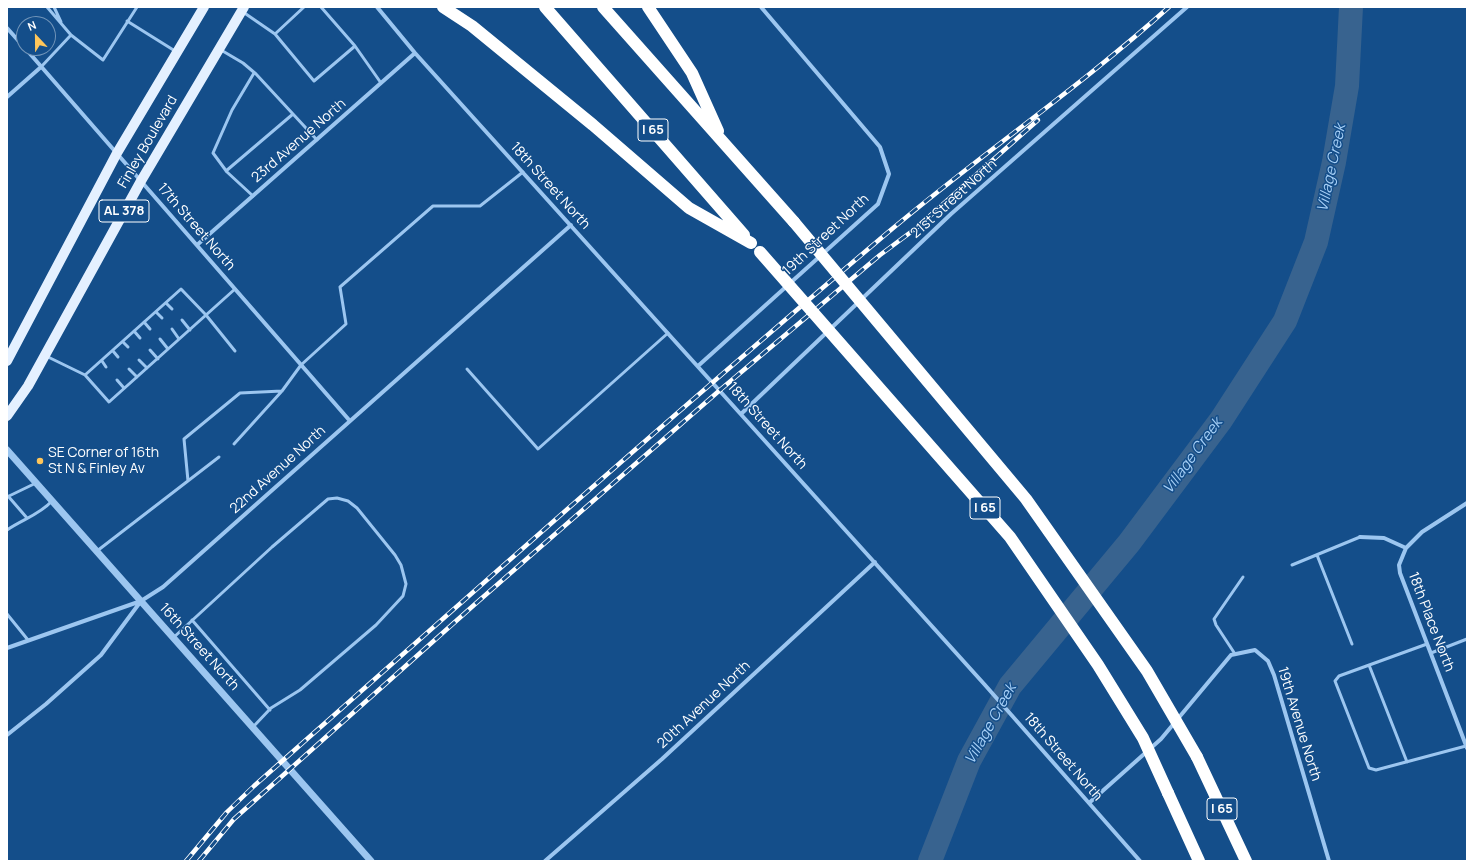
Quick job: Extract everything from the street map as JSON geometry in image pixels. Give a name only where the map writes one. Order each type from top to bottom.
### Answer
[{"type":"highway","points":[[443,7],[472,26],[689,208],[751,243]]},
{"type":"highway","name":"I 65","points":[[546,7],[751,243],[1010,537],[1098,665],[1143,738],[1200,861]]},
{"type":"highway","name":"I 65","points":[[603,7],[794,222],[1026,500],[1146,671],[1197,757],[1246,861]]},
{"type":"highway","points":[[648,7],[692,73],[722,141]]},
{"type":"main road","name":"Finley Boulevard","points":[[7,361],[117,153],[178,53],[204,7]]},
{"type":"main road","name":"Finley Boulevard","points":[[7,416],[28,386],[141,181],[243,9]]},
{"type":"street","name":"18th Street North","points":[[377,7],[415,53],[986,685],[1140,861]]},
{"type":"street","name":"19th Street North","points":[[698,366],[878,204],[889,174],[880,147],[761,7]]},
{"type":"street","name":"21st Street North","points":[[741,414],[951,214],[1187,7]]},
{"type":"street","name":"17th Street North","points":[[7,28],[16,39]]},
{"type":"street","name":"23rd Avenue North","points":[[197,245],[415,53]]},
{"type":"street","name":"17th Street North","points":[[32,56],[350,420]]},
{"type":"street","points":[[7,97],[41,66]]},
{"type":"street","name":"22nd Avenue North","points":[[7,735],[46,704],[102,655],[141,601],[163,588],[570,225]]},
{"type":"street","name":"16th Street North","points":[[7,450],[371,861]]},
{"type":"street","points":[[1360,537],[1384,538],[1406,548],[1422,532],[1467,503]]},
{"type":"street","name":"18th Place North","points":[[1406,548],[1399,565],[1400,573],[1467,747]]},
{"type":"street","name":"20th Avenue North","points":[[545,861],[662,759],[875,562]]},
{"type":"street","points":[[7,648],[141,601]]},
{"type":"street","name":"19th Avenue North","points":[[1235,654],[1255,650],[1268,660],[1274,675],[1329,861]]},
{"type":"street","points":[[1089,803],[1161,739],[1231,655],[1235,654]]},
{"type":"lane","points":[[47,7],[71,35],[103,60],[137,7]]},
{"type":"lane","points":[[54,7],[62,24]]},
{"type":"lane","points":[[275,34],[304,7]]},
{"type":"lane","points":[[322,7],[355,46],[382,83]]},
{"type":"lane","points":[[243,9],[275,34],[314,81],[355,46]]},
{"type":"lane","points":[[127,21],[178,53]]},
{"type":"lane","points":[[41,66],[71,35]]},
{"type":"lane","points":[[219,49],[244,63],[317,140]]},
{"type":"lane","points":[[253,196],[226,171],[213,153],[232,110],[254,73]]},
{"type":"lane","points":[[226,171],[293,114]]},
{"type":"lane","points":[[234,444],[282,392],[301,365],[346,324],[340,287],[433,206],[480,206],[523,172]]},
{"type":"lane","points":[[85,375],[102,362],[181,289],[206,315],[235,351]]},
{"type":"lane","points":[[45,355],[85,375],[109,402],[235,289]]},
{"type":"lane","points":[[166,303],[172,308]]},
{"type":"lane","points":[[156,312],[162,318]]},
{"type":"lane","points":[[182,320],[190,330]]},
{"type":"lane","points":[[144,322],[150,329]]},
{"type":"lane","points":[[172,329],[180,339]]},
{"type":"lane","points":[[134,332],[140,338]]},
{"type":"lane","points":[[467,369],[538,449],[668,333]]},
{"type":"lane","points":[[160,339],[168,349]]},
{"type":"lane","points":[[123,342],[128,347]]},
{"type":"lane","points":[[150,350],[158,359]]},
{"type":"lane","points":[[113,351],[118,357]]},
{"type":"lane","points":[[139,360],[147,368]]},
{"type":"lane","points":[[102,362],[106,367]]},
{"type":"lane","points":[[129,369],[137,377]]},
{"type":"lane","points":[[117,380],[124,388]]},
{"type":"lane","points":[[188,481],[184,439],[240,393],[282,392]]},
{"type":"lane","points":[[96,551],[219,457]]},
{"type":"lane","points":[[27,518],[8,496],[36,483]]},
{"type":"lane","points":[[173,638],[272,547],[328,499],[337,498],[348,501],[357,508],[395,555],[401,565],[406,584],[403,596],[376,625],[300,690],[270,710],[252,727]]},
{"type":"lane","points":[[7,530],[27,518],[43,512],[52,501]]},
{"type":"lane","points":[[1292,564],[1360,537]]},
{"type":"lane","points":[[1317,555],[1352,644]]},
{"type":"lane","points":[[1235,654],[1216,625],[1214,619],[1243,576]]},
{"type":"lane","points":[[7,614],[28,640]]},
{"type":"lane","points":[[192,620],[270,710]]},
{"type":"lane","points":[[1431,653],[1467,639]]},
{"type":"lane","points":[[1427,644],[1339,676],[1336,682],[1369,768],[1376,770],[1467,747]]},
{"type":"lane","points":[[1369,665],[1407,762]]},
{"type":"waterway","name":"Village Creek","points":[[930,861],[969,761],[1010,686],[1129,543],[1221,420],[1285,321],[1316,242],[1334,162],[1347,86],[1351,7]]},
{"type":"railway","points":[[186,861],[227,812],[254,786],[648,439],[886,234],[956,177],[1100,66],[1169,7]]},
{"type":"railway","points":[[199,861],[234,819],[474,605],[720,390],[880,255],[915,229],[1038,120]]},
{"type":"place","name":"SE Corner of 16th St N & Finley Av","points":[[40,461]]}]
